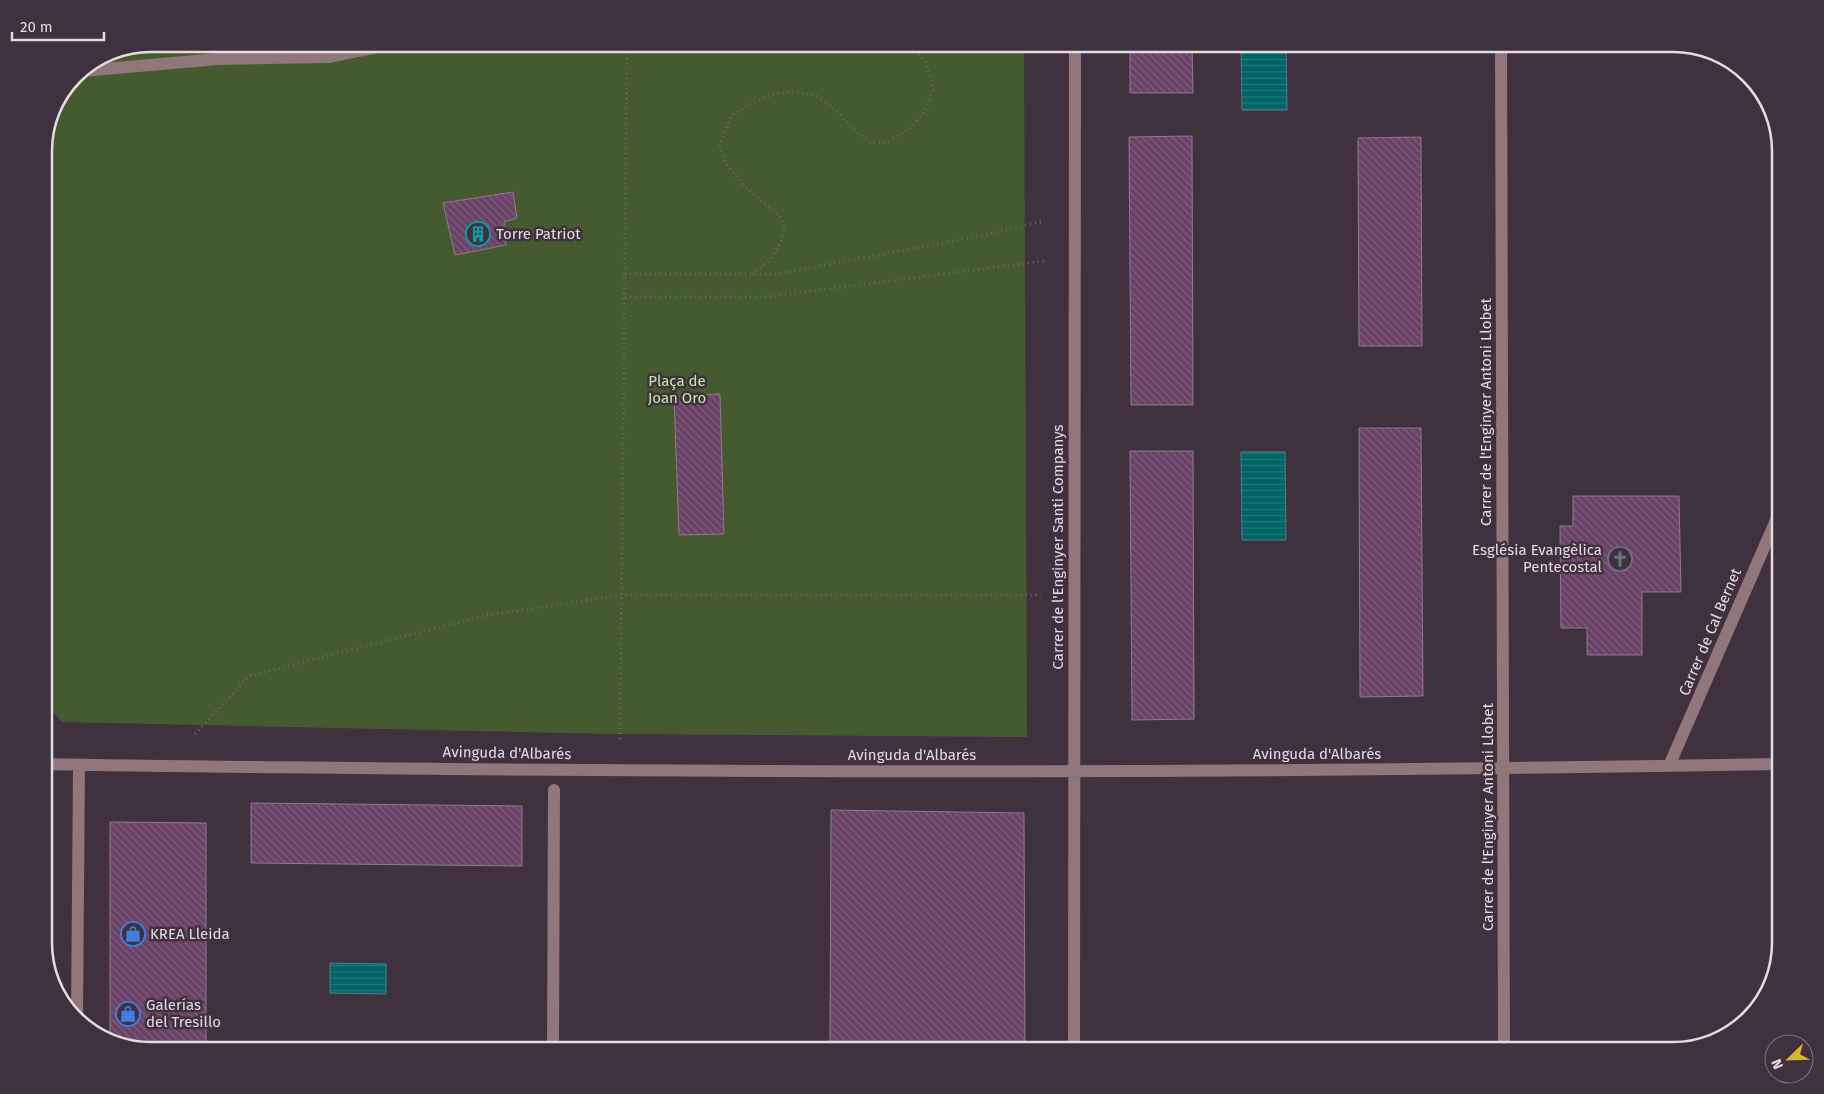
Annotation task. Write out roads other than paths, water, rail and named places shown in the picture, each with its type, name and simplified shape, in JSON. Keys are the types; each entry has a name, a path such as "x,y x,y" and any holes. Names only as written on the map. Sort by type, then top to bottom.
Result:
{"street":[{"path":"95,70 218,59 328,57 353,52"},
{"name":"Carrer de l'Enginyer Santi Companys","path":"1074,1042 1075,52"},
{"name":"Carrer de l'Enginyer Antoni Llobet","path":"1502,52 1504,1042"},
{"name":"Carrer de Cal Bernet","path":"1669,766 1771,532"},
{"name":"Avinguda d'Albarés","path":"53,764 1074,772 1504,769 1771,764"},
{"path":"77,1008 79,765"},
{"path":"553,1042 554,790"}],"water":[{"path":"1241,52 1286,52 1287,110 1242,110"},
{"path":"1241,452 1285,452 1286,540 1242,540"},
{"path":"330,963 386,964 386,994 330,993"}],"place":[{"name":"Torre Patriot","path":"478,234"},
{"name":"Església Evangèlica Pentecostal","path":"1620,559"},
{"name":"KREA Lleida","path":"133,934"},
{"name":"Galerías del Tresillo","path":"128,1014"}],"park label":[{"name":"Plaça de Joan Oro","path":"677,390"}]}
